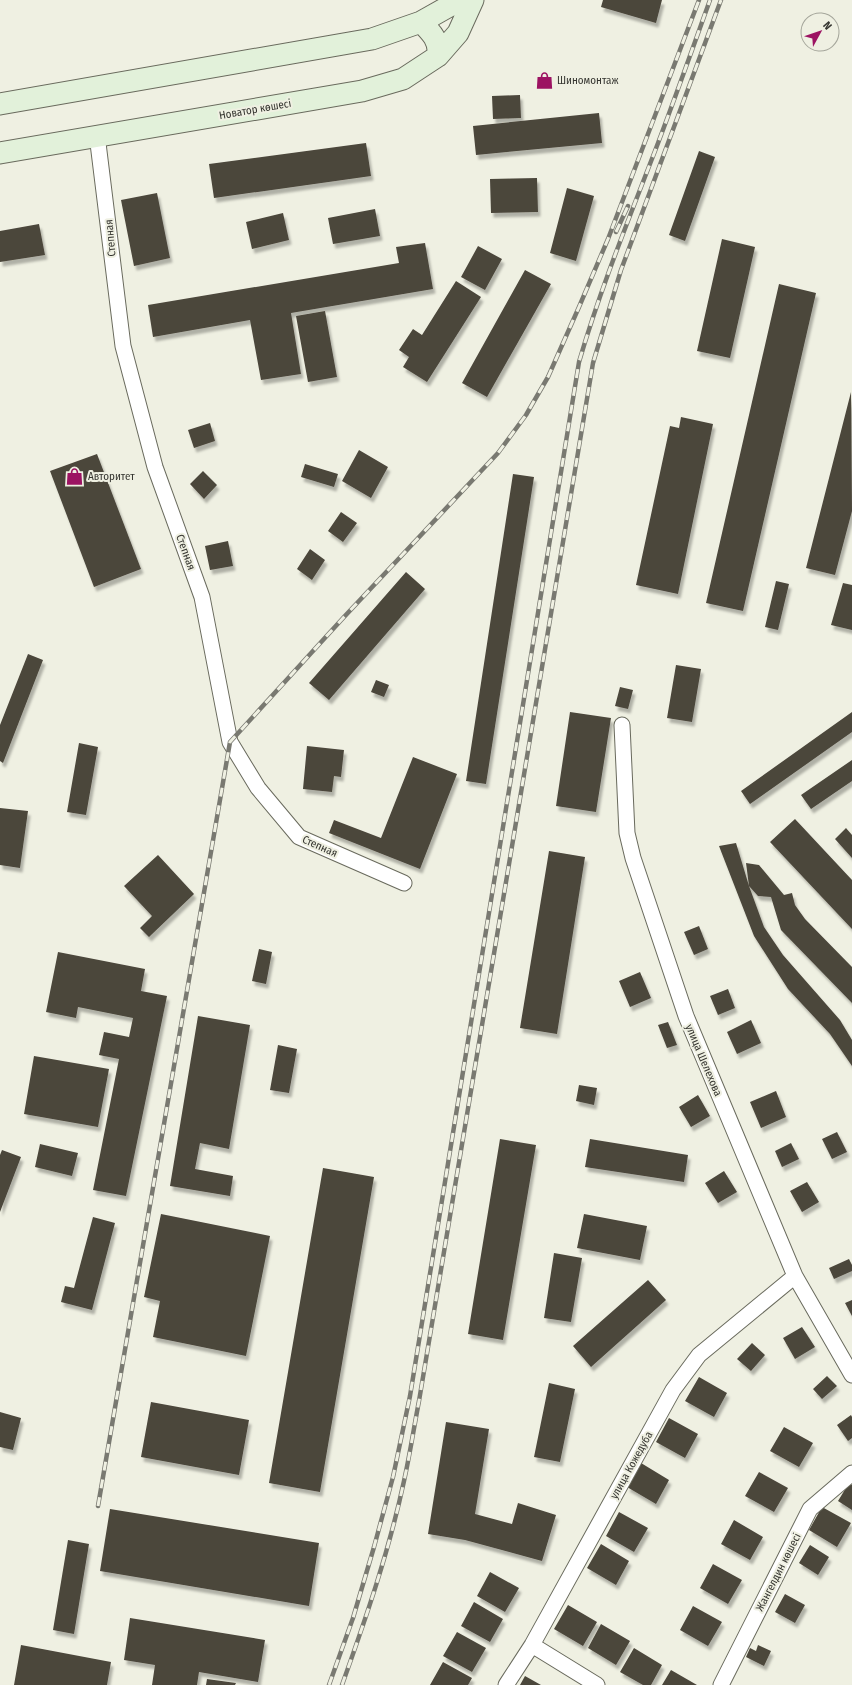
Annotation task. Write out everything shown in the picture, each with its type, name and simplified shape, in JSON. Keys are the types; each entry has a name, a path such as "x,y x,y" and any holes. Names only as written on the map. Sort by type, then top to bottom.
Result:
{"main road":[{"path":"0,104 372,39 421,22 460,0"},
{"name":"Новатор көшесі","path":"0,153 97,135 362,91 403,79 438,56 458,32 473,0"},
{"path":"421,22 432,34 440,48 438,56"}],"street":[{"name":"Степная","path":"97,135 123,346 156,467 202,597 230,742 258,788 299,837 404,883"},
{"name":"улица Шелехова","path":"622,725 627,833 633,858 686,1016 796,1276 852,1375"},
{"name":"улица Кожедуба","path":"506,1685 532,1645 673,1390 699,1355 796,1276"},
{"name":"Жангелдин көшесі","path":"721,1685 810,1509 852,1473"},
{"path":"532,1645 597,1685"}],"building":[{"path":"603,0 662,0 656,23 601,7"},
{"path":"520,95 521,118 493,119 492,96"},
{"path":"599,113 602,143 476,155 473,126"},
{"path":"366,143 371,176 214,198 209,164"},
{"path":"699,151 715,157 685,241 669,235"},
{"path":"537,178 538,212 491,213 490,179"},
{"path":"567,188 594,196 576,261 550,253"},
{"path":"157,193 170,258 134,266 121,200"},
{"path":"375,209 380,236 333,244 328,218"},
{"path":"283,213 289,240 252,249 246,222"},
{"path":"39,224 45,255 0,262 0,231"},
{"path":"722,239 755,247 730,358 697,351"},
{"path":"425,243 433,289 291,313 301,374 261,380 250,320 153,337 148,305 399,263 396,247"},
{"path":"478,246 502,259 485,290 461,277"},
{"path":"525,270 551,284 487,397 462,383"},
{"path":"456,281 481,297 427,382 403,367 409,357 399,350 413,329 422,335"},
{"path":"779,284 816,293 743,611 706,603"},
{"path":"325,311 337,377 308,382 296,316"},
{"path":"851,392 852,511 835,575 806,568"},
{"path":"681,417 713,424 678,594 636,585 670,426 679,428"},
{"path":"210,423 215,441 194,448 188,430"},
{"path":"359,450 388,467 371,498 342,481"},
{"path":"97,454 141,569 94,587 50,471"},
{"path":"305,464 338,474 334,487 301,477"},
{"path":"203,471 217,485 204,499 190,484"},
{"path":"513,474 534,477 486,784 466,781"},
{"path":"341,512 357,523 343,542 328,531"},
{"path":"228,541 233,566 210,570 205,546"},
{"path":"310,549 325,560 312,580 297,569"},
{"path":"406,572 425,589 329,700 309,683"},
{"path":"776,581 789,584 778,630 765,627"},
{"path":"843,583 852,585 852,630 831,625"},
{"path":"28,654 43,660 3,763 0,761 0,725"},
{"path":"676,665 701,669 692,722 667,718"},
{"path":"376,680 389,685 384,697 371,692"},
{"path":"620,687 633,690 628,709 615,706"},
{"path":"570,712 611,718 596,812 556,806"},
{"path":"852,712 852,732 750,804 741,791"},
{"path":"79,743 98,747 86,815 67,812"},
{"path":"307,746 344,750 341,777 334,776 332,792 303,789"},
{"path":"413,757 457,774 420,869 329,833 334,820 381,838"},
{"path":"852,760 852,781 811,809 801,795"},
{"path":"0,808 28,811 20,868 0,865"},
{"path":"795,819 852,880 852,929 770,842"},
{"path":"846,828 852,835 852,858 835,839"},
{"path":"736,843 749,886 764,927 783,955 840,1020 852,1040 852,1066 830,1034 788,989 754,936 719,846"},
{"path":"549,851 585,857 557,1034 520,1028"},
{"path":"158,855 194,894 149,937 140,928 152,916 124,886"},
{"path":"746,863 759,865 784,895 792,893 795,905 805,919 852,967 852,1003 781,930 771,897 758,896 749,886"},
{"path":"699,926 708,949 694,955 684,932"},
{"path":"259,949 272,952 266,984 252,981"},
{"path":"58,952 145,969 141,991 167,996 126,1196 93,1190 119,1059 99,1055 104,1032 129,1037 133,1018 78,1007 76,1018 46,1012"},
{"path":"640,972 651,998 630,1007 619,981"},
{"path":"728,989 735,1008 718,1015 710,996"},
{"path":"198,1016 250,1025 229,1149 200,1143 195,1169 233,1176 230,1196 170,1186"},
{"path":"751,1020 761,1043 737,1054 727,1032"},
{"path":"668,1022 677,1045 667,1048 658,1025"},
{"path":"278,1045 297,1049 289,1093 270,1090"},
{"path":"34,1056 109,1069 98,1127 24,1114"},
{"path":"579,1085 597,1088 594,1105 576,1101"},
{"path":"776,1091 786,1117 761,1128 750,1102"},
{"path":"698,1095 710,1116 691,1127 679,1107"},
{"path":"837,1132 847,1152 832,1159 822,1139"},
{"path":"500,1139 536,1145 503,1340 468,1334"},
{"path":"590,1139 688,1155 684,1182 585,1167"},
{"path":"791,1143 799,1159 782,1167 775,1151"},
{"path":"40,1144 78,1153 72,1176 35,1167"},
{"path":"2,1150 21,1157 0,1212 0,1155"},
{"path":"323,1168 374,1177 320,1492 269,1483"},
{"path":"724,1171 737,1192 718,1203 705,1183"},
{"path":"807,1182 819,1202 802,1212 790,1191"},
{"path":"161,1214 270,1236 246,1356 153,1337 160,1301 144,1297"},
{"path":"584,1214 647,1226 640,1260 577,1248"},
{"path":"93,1217 115,1223 92,1310 61,1302 65,1286 74,1288"},
{"path":"554,1253 582,1258 571,1322 544,1318"},
{"path":"849,1259 852,1265 852,1271 834,1279 829,1268"},
{"path":"648,1280 666,1300 591,1367 573,1346"},
{"path":"852,1300 852,1316 845,1303"},
{"path":"802,1327 815,1347 795,1359 783,1338"},
{"path":"752,1343 765,1355 751,1371 737,1359"},
{"path":"827,1376 837,1386 822,1399 813,1389"},
{"path":"699,1377 727,1393 714,1417 685,1401"},
{"path":"549,1383 575,1389 560,1462 534,1457"},
{"path":"151,1402 249,1420 239,1475 141,1457"},
{"path":"0,1412 21,1418 13,1450 0,1447"},
{"path":"851,1415 852,1438 848,1441 837,1425"},
{"path":"669,1418 698,1434 685,1458 656,1442"},
{"path":"446,1422 489,1429 475,1514 512,1524 518,1503 556,1515 542,1561 465,1540 428,1534"},
{"path":"784,1427 813,1443 799,1467 770,1451"},
{"path":"641,1463 669,1480 656,1504 627,1487"},
{"path":"759,1472 788,1488 774,1512 745,1496"},
{"path":"849,1483 852,1485 852,1510 838,1501"},
{"path":"822,1507 851,1523 837,1547 809,1530"},
{"path":"110,1509 319,1543 309,1606 100,1571"},
{"path":"619,1512 648,1528 634,1552 606,1536"},
{"path":"734,1520 763,1537 750,1560 721,1544"},
{"path":"68,1540 89,1544 74,1634 53,1630"},
{"path":"601,1544 629,1561 616,1585 587,1568"},
{"path":"810,1545 829,1557 818,1575 799,1563"},
{"path":"713,1564 742,1580 728,1604 700,1588"},
{"path":"490,1572 519,1588 505,1612 477,1596"},
{"path":"785,1594 805,1605 795,1623 775,1612"},
{"path":"474,1602 503,1619 490,1642 461,1626"},
{"path":"568,1605 597,1622 583,1646 554,1629"},
{"path":"693,1606 722,1622 708,1646 680,1630"},
{"path":"130,1618 265,1640 258,1682 199,1672 197,1685 152,1685 155,1665 124,1660"},
{"path":"601,1624 630,1641 616,1665 588,1648"},
{"path":"457,1632 486,1648 472,1672 443,1656"},
{"path":"21,1645 111,1662 107,1685 14,1685"},
{"path":"758,1645 771,1651 764,1666 746,1657 750,1648 756,1651"},
{"path":"634,1648 662,1665 651,1685 643,1685 620,1672"},
{"path":"443,1662 472,1678 468,1685 430,1685"},
{"path":"671,1670 697,1685 662,1685"},
{"path":"525,1676 541,1685 520,1685"},
{"path":"207,1679 236,1683 235,1685 206,1685"}],"railway":[{"path":"98,1506 230,742 344,617 498,453 526,415 548,377 608,239 699,0"},
{"path":"329,1685 353,1618 374,1547 393,1477 410,1396 579,362 605,282 710,0"},
{"path":"342,1685 384,1559 398,1507 408,1461 593,363 621,270 721,0"},
{"path":"616,232 628,206"}],"place":[{"name":"Шиномонтаж","path":"544,80"},
{"name":"Авторитет","path":"75,476"}]}
